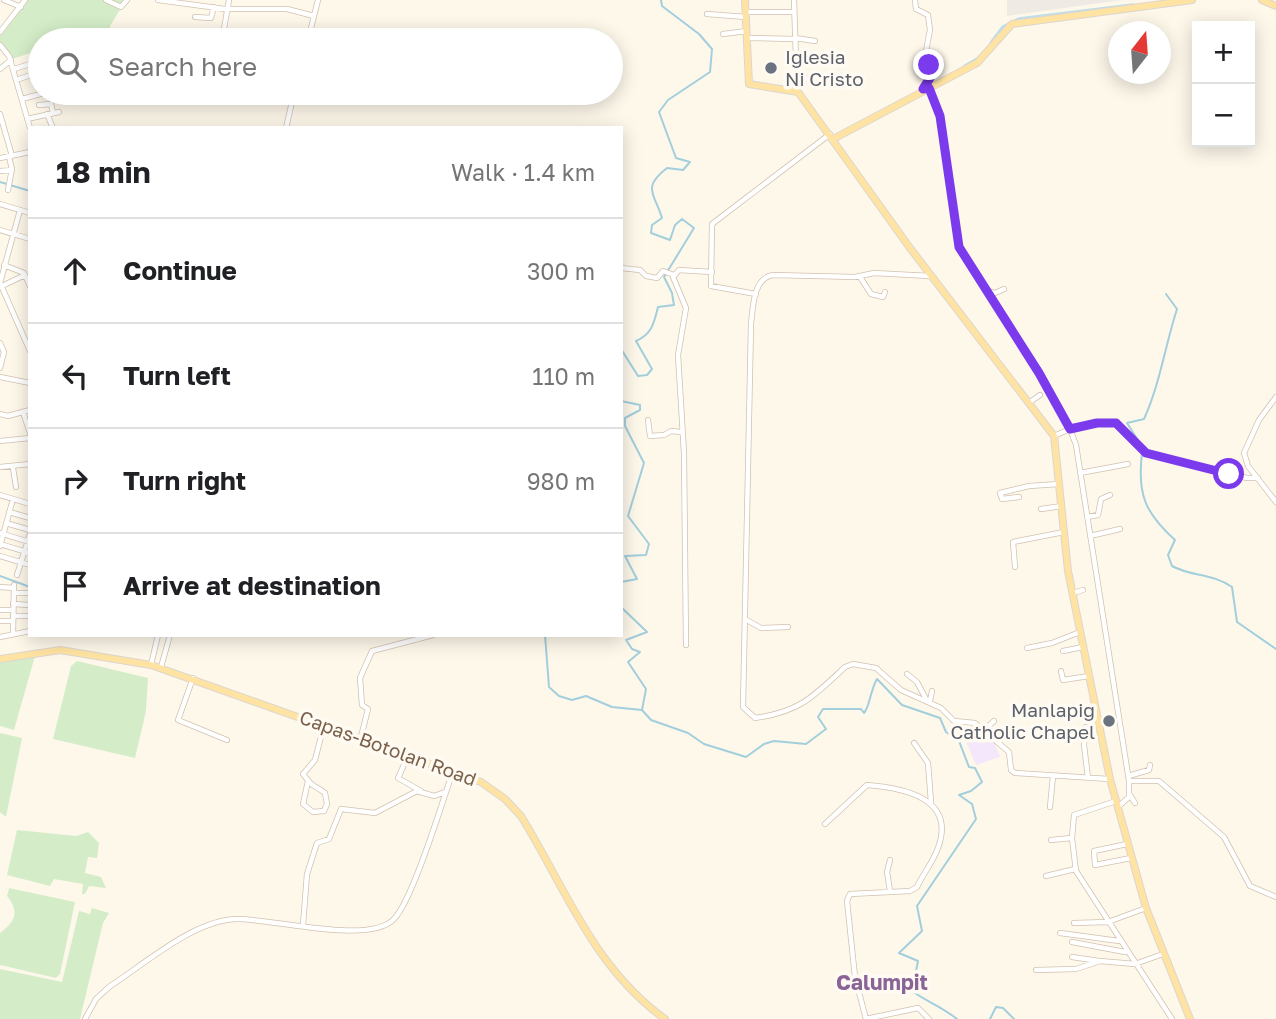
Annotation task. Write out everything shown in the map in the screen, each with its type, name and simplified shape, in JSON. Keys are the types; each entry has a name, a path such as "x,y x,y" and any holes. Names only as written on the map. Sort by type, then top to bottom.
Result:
{"main road":[{"path":"745,0 749,84 797,91 931,276 1054,436 1072,593 1110,779 1146,908 1190,1019"},
{"path":"831,137 978,63 1006,28 1015,23 1192,0"},
{"path":"1262,0 1276,6"},
{"name":"Capas-Botolan Road","path":"0,659 60,650 161,667 481,782 513,805 603,960 635,996 665,1019"}],"street":[{"path":"4,0 21,7"},
{"path":"0,32 25,0"},
{"path":"106,0 121,7 127,0"},
{"path":"158,0 205,3 215,8 229,9 287,9 314,16"},
{"path":"195,17 211,18 216,0"},
{"path":"225,28 229,0"},
{"path":"311,28 318,0"},
{"path":"794,0 797,91"},
{"path":"915,0 916,9 928,15 930,23 925,56 931,76 927,90 940,116 958,243 1070,429 1080,473 1130,795 1135,803"},
{"path":"706,14 794,12"},
{"path":"723,34 816,41"},
{"path":"0,45 11,60 29,126"},
{"path":"0,69 11,60"},
{"path":"13,69 28,65"},
{"path":"16,80 28,76"},
{"path":"796,79 818,78"},
{"path":"22,99 28,97"},
{"path":"51,105 53,126"},
{"path":"286,126 291,105"},
{"path":"27,118 53,113"},
{"path":"0,114 11,157 9,186"},
{"path":"756,294 713,288 713,223 831,137"},
{"path":"0,158 28,153"},
{"path":"0,171 12,170"},
{"path":"0,204 28,212"},
{"path":"20,210 2,266 1,284 28,346"},
{"path":"0,230 28,238"},
{"path":"0,243 10,246"},
{"path":"0,254 6,256"},
{"path":"2,266 25,275 28,282"},
{"path":"623,268 640,270 646,276 657,278 679,270 712,272"},
{"path":"670,273 686,308 679,343 686,645"},
{"path":"928,700 901,690 876,668 850,664 820,692 791,711 755,718 743,704 751,324 759,282 769,276 860,277 874,273 931,276"},
{"path":"1,284 25,275"},
{"path":"860,277 870,294 883,297 885,292"},
{"path":"987,291 995,293 1003,289"},
{"path":"0,343 4,352 0,366"},
{"path":"0,377 28,383"},
{"path":"1030,402 1040,395"},
{"path":"1276,397 1259,420 1244,453 1248,466 1276,502"},
{"path":"0,414 8,416 27,411"},
{"path":"648,420 650,436 664,435 671,431 682,432"},
{"path":"1054,436 1097,423 1116,423 1151,455 1247,478 1258,478"},
{"path":"0,441 28,437"},
{"path":"0,467 13,468 28,464"},
{"path":"1080,473 1128,464"},
{"path":"13,468 16,487"},
{"path":"1019,496 1002,499 1000,494 1029,486 1059,484"},
{"path":"0,495 28,503"},
{"path":"1087,517 1098,515 1101,499 1110,495"},
{"path":"13,499 0,545 27,552 17,575"},
{"path":"1041,509 1062,506"},
{"path":"9,512 28,518"},
{"path":"6,523 28,531"},
{"path":"1090,536 1120,529"},
{"path":"1015,566 1013,542 1064,532"},
{"path":"2,533 28,542"},
{"path":"0,556 28,565"},
{"path":"0,587 28,592"},
{"path":"13,634 14,589"},
{"path":"1072,593 1083,590"},
{"path":"0,621 28,606"},
{"path":"0,610 28,616"},
{"path":"744,619 761,628 788,627"},
{"path":"0,637 28,631"},
{"path":"1027,648 1052,643 1080,632"},
{"path":"151,665 158,637"},
{"path":"161,667 169,637"},
{"path":"361,737 368,709 362,705 360,678 371,653 426,637"},
{"path":"1063,651 1083,647"},
{"path":"1061,671 1063,680 1089,676"},
{"path":"907,674 917,682 928,700 954,722 974,723 1009,752 1012,774 1110,779"},
{"path":"193,677 178,720 227,740"},
{"path":"928,700 932,691"},
{"path":"984,730 994,721"},
{"path":"308,781 303,804 313,812 324,811 327,804 325,793 313,788 303,771 315,760 324,724"},
{"path":"1086,727 1084,745 1088,778"},
{"path":"914,743 928,763 931,802 938,812 943,828 936,853 914,889 850,894 847,899 855,977 866,1019 918,1009 929,1019"},
{"path":"409,754 398,778 434,796 446,792"},
{"path":"1129,778 1149,770 1150,765"},
{"path":"85,1019 102,993 205,924 219,919 363,931 377,930 395,919 406,900 454,771"},
{"path":"1050,807 1053,776"},
{"path":"1129,778 1160,782 1224,837 1250,886 1276,897"},
{"path":"825,824 867,785 931,802"},
{"path":"303,925 307,874 312,856 317,843 330,837 341,809 375,813 421,791"},
{"path":"1130,795 1117,804 1074,814 1072,838 1075,869 1126,952 1172,1019"},
{"path":"1051,840 1072,838"},
{"path":"1127,844 1094,852 1095,865 1131,858"},
{"path":"890,860 887,872 890,891"},
{"path":"1046,876 1075,869"},
{"path":"1074,923 1108,922 1146,908"},
{"path":"1060,933 1119,941"},
{"path":"1072,942 1126,952"},
{"path":"1072,957 1135,964 1163,954"},
{"path":"1036,970 1076,969 1100,961"}],"shaded area":[{"path":"1007,0 1122,0 1007,16"},
{"path":"975,727 992,736 1000,757 976,765 965,739"}],"green space":[{"path":"27,0 126,0 110,28 28,28 28,54 12,59 0,43 0,35"},
{"path":"35,656 14,730 0,726 0,663"},
{"path":"77,661 148,678 146,711 135,758 53,739 71,666"},
{"path":"0,733 22,738 6,817 0,812"},
{"path":"17,830 76,836 88,832 99,843 97,858 88,857 85,873 101,877 106,888 89,886 85,894 82,894 83,884 54,879 50,886 7,875"},
{"path":"9,888 75,902 60,974 56,978 0,965 0,933 14,916 7,896"},
{"path":"92,908 109,913 103,923 80,1019 0,1019 0,969 62,982 79,911 90,914"}],"waterway":[{"path":"623,352 638,376 647,375 652,369 636,341 649,331 658,307 674,305 672,293 664,277 694,228 682,219 675,225 670,240 651,233 652,225 662,218 652,191 654,181 667,168 683,170 690,162 676,158 659,112 668,100 710,72 712,49 699,34 662,6 661,0"},
{"path":"991,43 1003,27 1019,19 1133,5"},
{"path":"965,66 979,58"},
{"path":"0,182 28,190"},
{"path":"1143,448 1127,423 1144,419 1154,392 1177,309 1166,294"},
{"path":"623,401 640,405 640,410 625,418 625,426 644,463 628,516 649,544 646,555 625,556 637,579 623,582"},
{"path":"1142,453 1142,491 1156,521 1175,540 1168,555 1172,566 1217,579 1232,587 1237,622 1276,649"},
{"path":"0,576 28,586"},
{"path":"623,609 647,632 626,640 632,649 640,652 628,662 646,689 642,710 651,720 688,733 704,744 746,757 764,744 774,741 806,744 826,729 818,717 823,709 861,709 864,713 877,679 902,705 940,718 946,732 959,741 969,767 975,768 982,782 971,791 959,795 972,804 976,819 917,906 922,931 899,953 918,961 912,991 957,1019"},
{"path":"545,637 549,687 559,696 572,700 586,696 612,707 642,710"},
{"path":"990,1019 996,1007 1003,1008 1014,1019"}],"place":[{"name":"Iglesia Ni Cristo","path":"771,68"},
{"name":"Manlapig Catholic Chapel","path":"1109,721"}],"district":[{"name":"Calumpit","path":"882,983"}],"route":[{"path":"929,65 930,78 923,89 924,91 929,88 939,110 959,247 1039,373 1070,429 1104,422 1116,423 1146,453 1229,474"}]}
